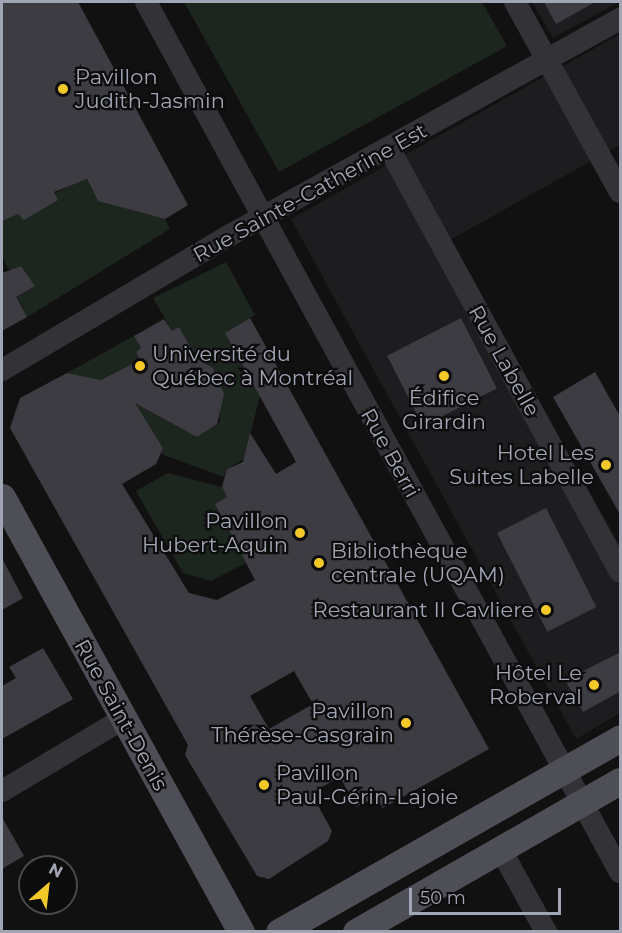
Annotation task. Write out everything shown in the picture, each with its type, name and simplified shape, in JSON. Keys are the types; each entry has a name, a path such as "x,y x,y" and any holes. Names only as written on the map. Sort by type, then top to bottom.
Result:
{"main road":[{"name":"Rue Saint-Denis","path":"2,497 241,932"},
{"path":"279,932 621,738"},
{"path":"369,929 621,781"}],"street":[{"name":"Rue Berri","path":"146,2 261,218 621,872"},
{"path":"515,2 621,192"},
{"name":"Rue Sainte-Catherine Est","path":"2,370 261,218 390,150 621,19"},
{"name":"Rue Labelle","path":"390,150 621,572"},
{"path":"2,791 123,719"},
{"path":"501,850 546,932"}],"shaded area":[{"path":"184,2 482,2 507,46 279,172"},
{"path":"532,2 619,2 553,38"},
{"path":"620,34 620,145 448,241 620,546 620,713 576,739 291,219"},
{"path":"76,176 87,180 98,201 165,219 170,229 27,317 16,297 35,286 21,266 10,272 2,256 2,221 67,187"},
{"path":"226,262 255,315 225,333 260,396 244,459 227,469 224,477 161,454 163,448 115,373 101,380 67,373 134,336 141,348 136,352 171,424 176,421 196,437 220,422 218,399 224,394 213,370 198,361 179,327 172,331 153,298"},
{"path":"168,473 222,487 227,497 215,504 246,563 211,581 183,573 136,491"}],"building":[{"name":"Pavillon Judith-Jasmin","path":"2,2 78,2 188,205 165,219 98,201 87,179 54,192 58,200 24,220 18,214 2,221"},
{"path":"544,2 595,2 556,24"},
{"path":"21,266 35,286 16,297 27,317 2,331 2,273"},
{"path":"250,318 489,749 383,808 376,797 356,807 340,777 311,793 332,831 328,841 269,879 257,876 185,755 188,745 10,428 20,398 67,373 101,380 140,360 136,352 141,348 134,336 164,319 172,331 179,327 197,359 213,368 224,394 217,424 197,437 135,403 163,448 156,464 122,484 189,593 217,600 255,580 215,504 227,497 222,487 227,469 243,462 250,433 276,474 296,462 225,333","holes":["294,671 313,704 269,729 250,696"]},
{"name":"Édifice Girardin","path":"461,318 497,388 423,426 387,356"},
{"name":"Hotel Les Suites Labelle","path":"595,372 621,418 621,516 553,397"},
{"path":"546,508 596,607 547,632 497,533"},
{"path":"2,558 23,598 2,610"},
{"path":"43,648 73,699 2,739 2,686 16,678 9,667"},
{"name":"Hôtel Le Roberval","path":"621,652 621,691 583,712 565,680"},
{"path":"2,817 23,855 18,855 18,860 2,869"}],"place":[{"name":"Pavillon Judith-Jasmin","path":"63,89"},
{"name":"Université du Québec à Montréal","path":"140,366"},
{"name":"Édifice Girardin","path":"444,376"},
{"name":"Hotel Les Suites Labelle","path":"606,465"},
{"name":"Pavillon Hubert-Aquin","path":"300,533"},
{"name":"Bibliothèque centrale (UQAM)","path":"319,563"},
{"name":"Restaurant Il Cavliere","path":"546,610"},
{"name":"Hôtel Le Roberval","path":"594,685"},
{"name":"Pavillon Thérèse-Casgrain","path":"406,723"},
{"name":"Pavillon Paul-Gérin-Lajoie","path":"264,785"}]}
